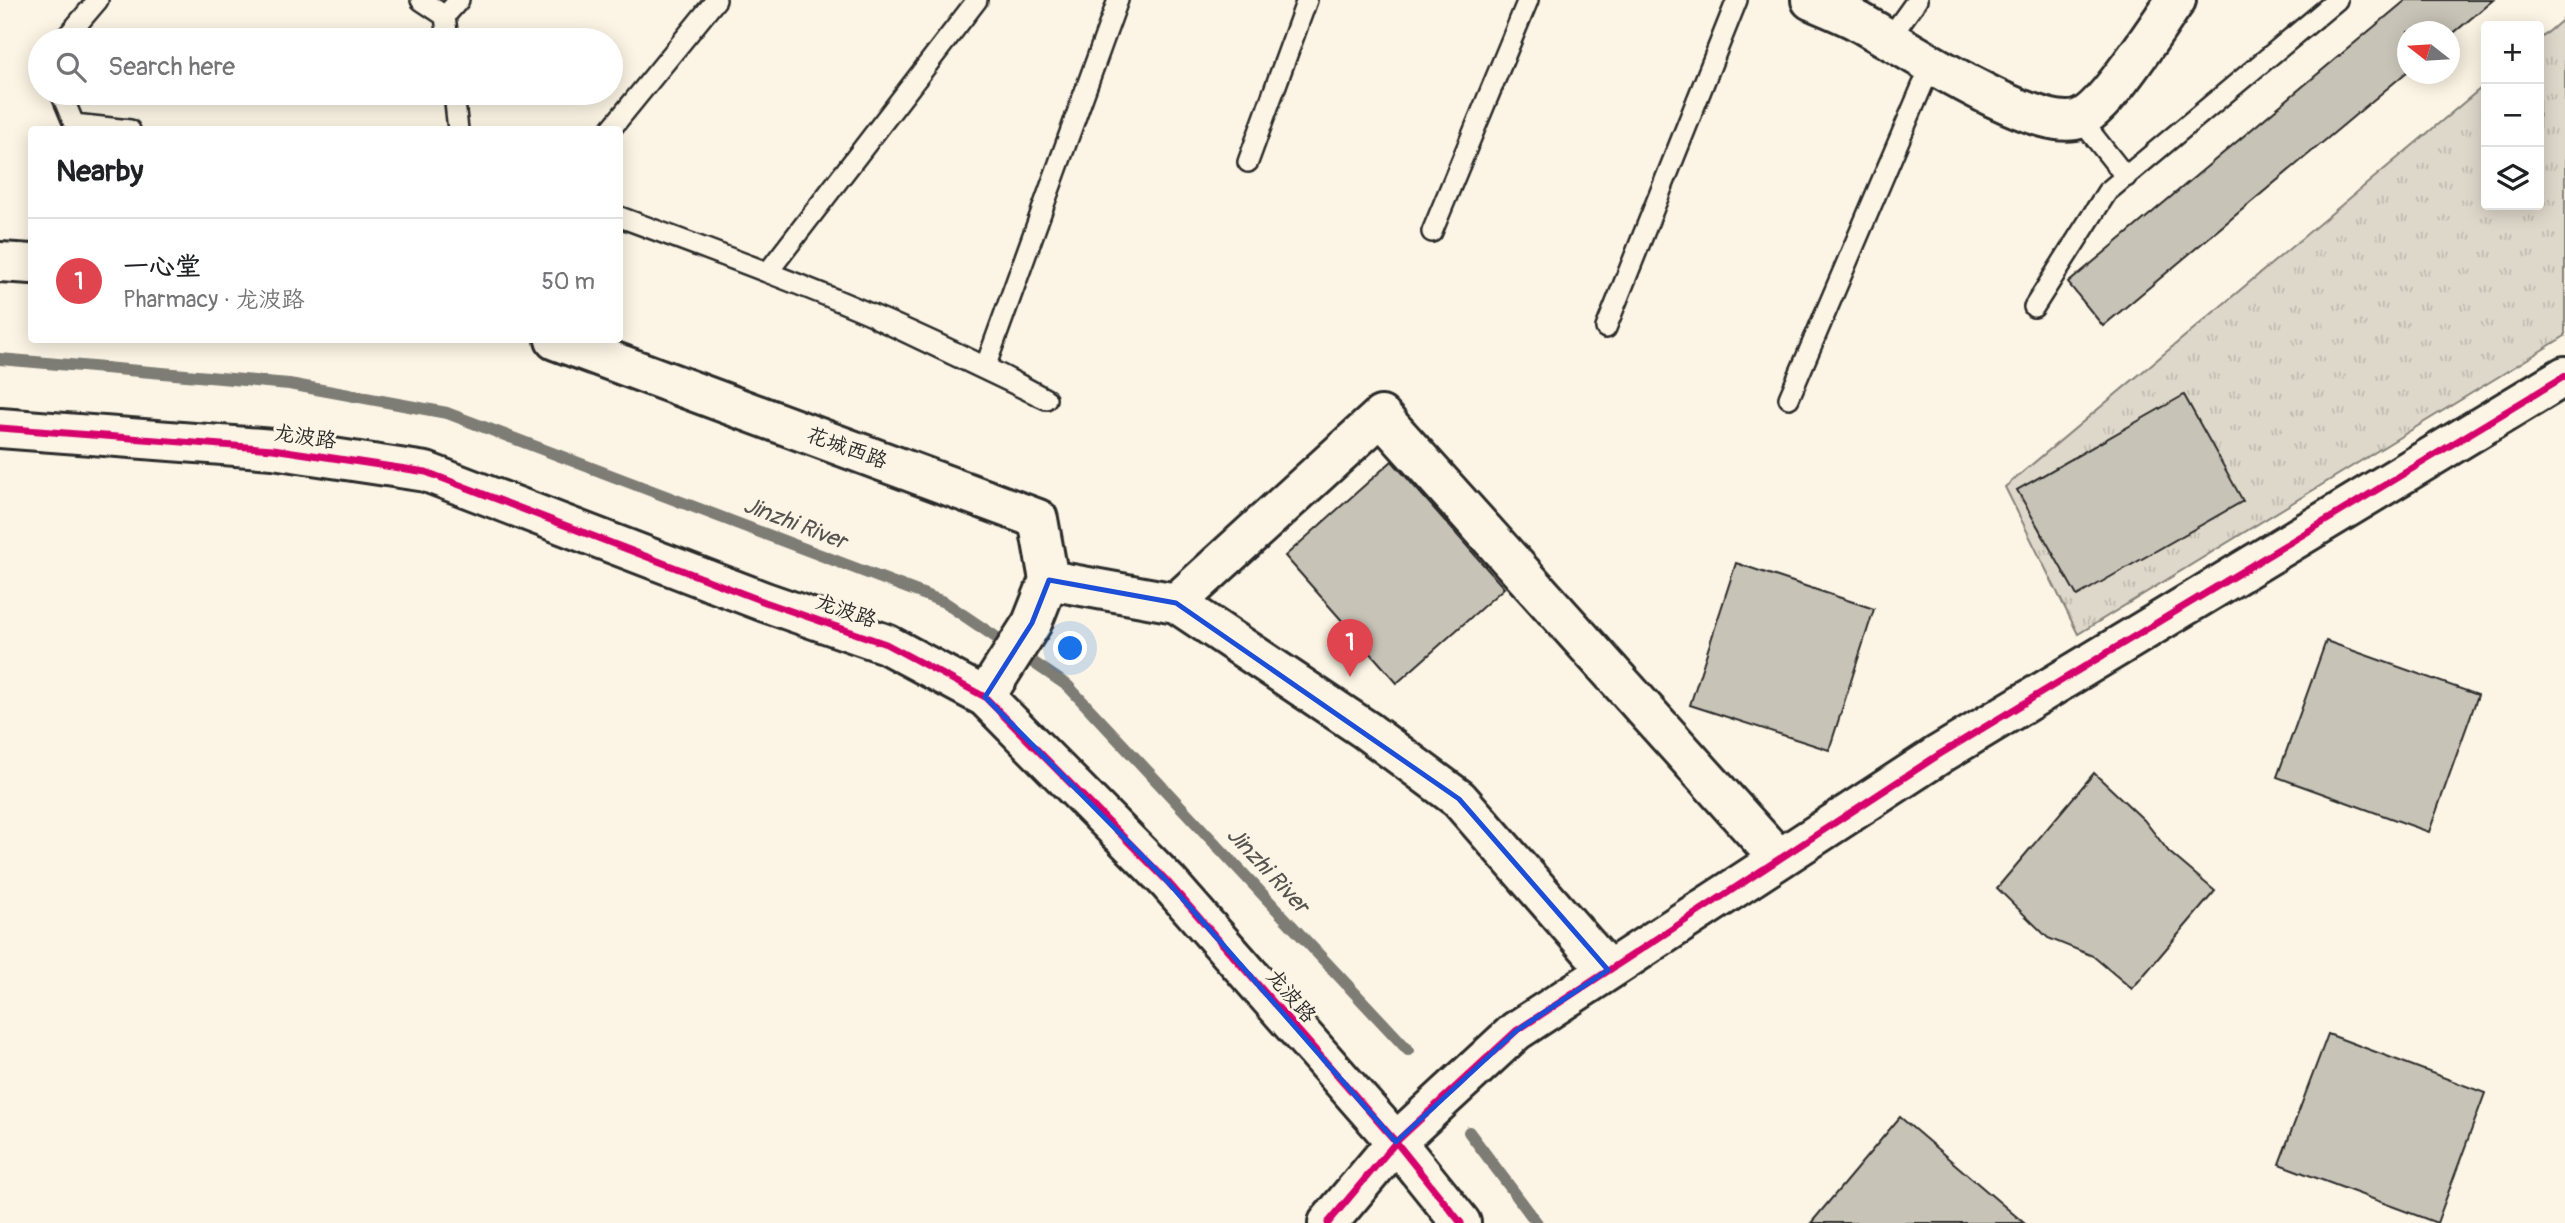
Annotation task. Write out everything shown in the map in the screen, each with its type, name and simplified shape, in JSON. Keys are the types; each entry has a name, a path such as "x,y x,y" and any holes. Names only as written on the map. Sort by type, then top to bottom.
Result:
{"street":[{"path":"1811,0 1889,39 2011,107 2058,121 2080,119 2109,93 2176,0"},
{"path":"0,262 28,264"},
{"name":"花城西路","path":"563,343 1038,519 1049,580"},
{"path":"1328,1223 1396,1142 1516,1031 1940,754 2565,376"},
{"path":"1176,603 1381,416 1779,859"},
{"name":"龙波路","path":"0,428 273,449 426,472 765,602 886,643 985,697 1168,882 1396,1142 1461,1223"},
{"path":"985,697 1032,623 1049,580 1176,603 1366,730 1460,799 1608,970"}],"lane":[{"path":"74,28 98,0"},
{"path":"421,0 445,16"},
{"path":"446,28 445,16 459,0"},
{"path":"613,126 716,0"},
{"path":"768,272 977,0"},
{"path":"986,365 1118,0"},
{"path":"1248,162 1307,0"},
{"path":"1432,232 1528,0"},
{"path":"1606,328 1737,0"},
{"path":"1889,39 1917,0"},
{"path":"2035,307 2107,192 2337,0"},
{"path":"1789,398 1932,63"},
{"path":"66,105 74,124 93,126"},
{"path":"455,105 458,126"},
{"path":"2080,119 2126,177"},
{"path":"623,218 768,272 986,365 1046,399 878,319"}],"highlighted area":[{"path":"1049,580 1176,603 1459,799 1608,970 1516,1031 1396,1142 1168,882 985,697 1032,623"}],"green space":[{"path":"2565,18 2565,336 2078,634 2005,487 2481,88 2481,210 2544,210 2544,36"}],"building":[{"path":"2406,0 2493,0 2460,28 2460,21 2397,21 2397,80 2103,326 2068,283"},
{"path":"2184,395 2243,501 2077,596 2017,490"},
{"path":"1392,461 1504,588 1397,683 1285,556"},
{"path":"1736,563 1874,609 1829,750 1690,705"},
{"path":"2326,641 2478,695 2429,832 2277,777"},
{"path":"2094,773 2144,820 2169,852 2215,891 2132,989 2093,956 2048,938 1997,888"},
{"path":"2328,1034 2485,1093 2437,1223 2279,1164"},
{"path":"1900,1117 2024,1223 1811,1223"}],"waterway":[{"name":"Jinzhi River","path":"0,359 289,384 447,413 944,602 1068,686 1408,1050"},
{"name":"Jinzhi River","path":"1469,1132 1537,1223"}],"cycle path":[{"path":"1328,1223 1396,1142 1516,1031 1940,754 2565,376"},
{"path":"0,428 273,449 426,472 765,602 886,644 985,697 1168,882 1396,1142 1461,1223"}],"place":[{"name":"一心堂","path":"1350,677"}]}
